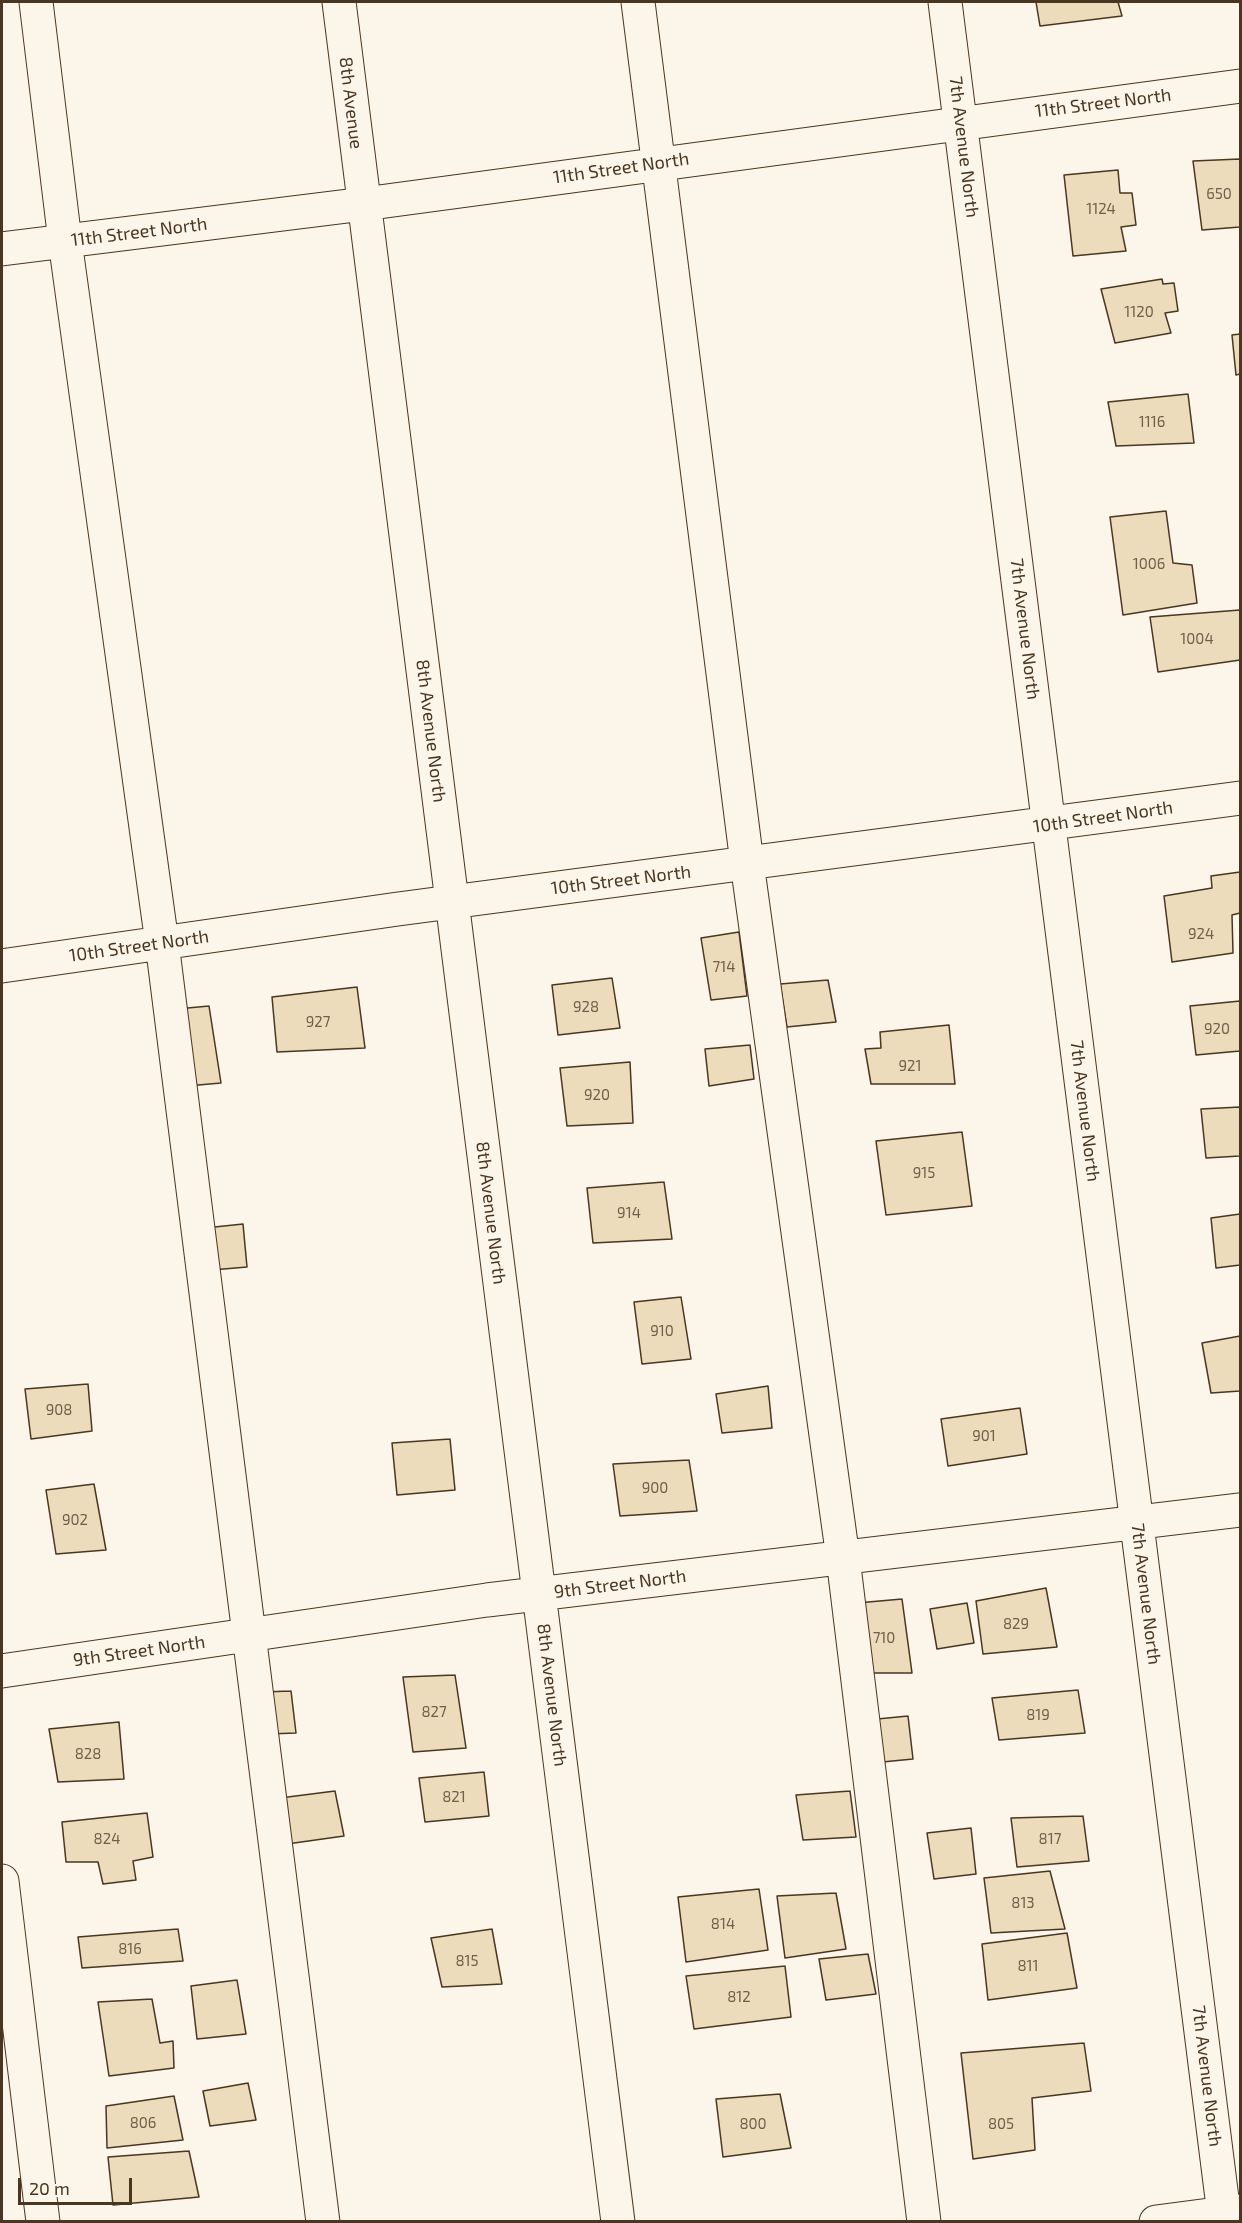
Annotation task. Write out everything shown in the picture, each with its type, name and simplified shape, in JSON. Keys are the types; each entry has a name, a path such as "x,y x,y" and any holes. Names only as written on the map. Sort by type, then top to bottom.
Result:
{"street":[{"path":"36,2 65,241 162,943 323,2222"},
{"name":"8th Avenue","path":"339,2 364,204"},
{"path":"638,2 747,863 843,1558 924,2222"},
{"name":"7th Avenue North","path":"945,2 1137,1523 1230,2215"},
{"name":"11th Street North","path":"2,249 364,204 961,121 1240,86"},
{"name":"8th Avenue North","path":"364,204 618,2222"},
{"name":"10th Street North","path":"2,966 452,902 1240,798"},
{"name":"9th Street North","path":"2,1671 539,1593 1240,1510"},
{"path":"2,1881 43,2222"},
{"path":"1156,2222 1230,2215"}],"building":[{"path":"1036,2 1118,2 1122,16 1040,26"},
{"path":"1240,159 1240,227 1202,230 1193,161"},
{"path":"1118,170 1120,193 1132,193 1136,225 1121,227 1126,251 1073,256 1064,175"},
{"path":"1162,279 1163,284 1174,283 1178,311 1165,313 1171,333 1115,343 1101,289"},
{"path":"1240,334 1240,374 1236,375 1232,335"},
{"path":"1188,394 1194,443 1116,446 1108,402"},
{"path":"1166,511 1173,563 1192,565 1197,603 1123,615 1110,517"},
{"path":"1240,610 1240,660 1158,672 1150,617"},
{"path":"1240,872 1240,913 1232,915 1233,953 1172,962 1164,896 1212,888 1211,876"},
{"path":"739,932 747,996 711,1000 701,938"},
{"path":"612,978 620,1028 558,1035 552,985"},
{"path":"828,980 836,1022 787,1027 780,984"},
{"path":"357,987 365,1048 277,1052 272,997"},
{"path":"1240,1001 1240,1051 1196,1055 1190,1006"},
{"path":"209,1006 221,1083 187,1086 177,1009"},
{"path":"949,1025 955,1084 871,1084 865,1049 881,1048 880,1032"},
{"path":"750,1045 754,1079 709,1086 705,1049"},
{"path":"630,1062 633,1123 567,1126 560,1068"},
{"path":"1240,1107 1240,1156 1206,1158 1201,1109"},
{"path":"962,1132 972,1206 886,1215 876,1141"},
{"path":"664,1182 672,1239 593,1243 587,1188"},
{"path":"1240,1214 1240,1265 1216,1268 1211,1218"},
{"path":"243,1224 247,1267 212,1270 205,1228"},
{"path":"681,1297 691,1359 642,1364 634,1302"},
{"path":"1240,1336 1240,1391 1211,1393 1202,1343"},
{"path":"88,1384 92,1431 31,1439 25,1389"},
{"path":"768,1386 772,1428 722,1433 716,1394"},
{"path":"1020,1408 1027,1454 948,1466 941,1419"},
{"path":"450,1439 455,1490 397,1495 392,1443"},
{"path":"689,1460 697,1511 620,1516 613,1464"},
{"path":"94,1484 106,1550 56,1554 46,1490"},
{"path":"1046,1588 1057,1647 983,1654 976,1601"},
{"path":"902,1599 912,1673 863,1673 857,1603"},
{"path":"967,1603 974,1643 937,1649 930,1609"},
{"path":"455,1675 466,1748 413,1752 403,1677"},
{"path":"1078,1690 1085,1733 999,1740 992,1698"},
{"path":"291,1691 296,1733 268,1734 262,1692"},
{"path":"908,1716 913,1759 872,1763 867,1720"},
{"path":"119,1722 124,1779 58,1782 49,1729"},
{"path":"484,1772 489,1816 425,1822 419,1778"},
{"path":"335,1791 344,1836 287,1844 280,1798"},
{"path":"850,1791 856,1837 803,1840 796,1795"},
{"path":"147,1813 153,1857 133,1861 136,1880 103,1884 98,1862 66,1862 62,1822"},
{"path":"1083,1816 1089,1861 1017,1867 1011,1818"},
{"path":"971,1828 976,1874 934,1879 927,1833"},
{"path":"1050,1871 1065,1929 991,1933 984,1878"},
{"path":"759,1889 768,1950 686,1962 678,1897"},
{"path":"836,1893 846,1949 785,1958 777,1896"},
{"path":"178,1929 183,1961 82,1968 78,1937"},
{"path":"492,1929 502,1984 442,1987 431,1938"},
{"path":"1067,1933 1077,1988 988,2000 982,1944"},
{"path":"868,1954 876,1994 826,2000 819,1959"},
{"path":"785,1966 791,2017 694,2029 686,1976"},
{"path":"237,1980 246,2034 197,2039 191,1986"},
{"path":"152,1999 160,2043 173,2041 174,2068 109,2076 98,2002"},
{"path":"1084,2043 1091,2091 1032,2098 1035,2150 973,2159 961,2053"},
{"path":"248,2083 256,2120 210,2126 203,2091"},
{"path":"780,2094 791,2148 723,2157 716,2099"},
{"path":"174,2096 183,2140 107,2148 106,2106"},
{"path":"189,2151 199,2197 113,2205 108,2157"}]}
